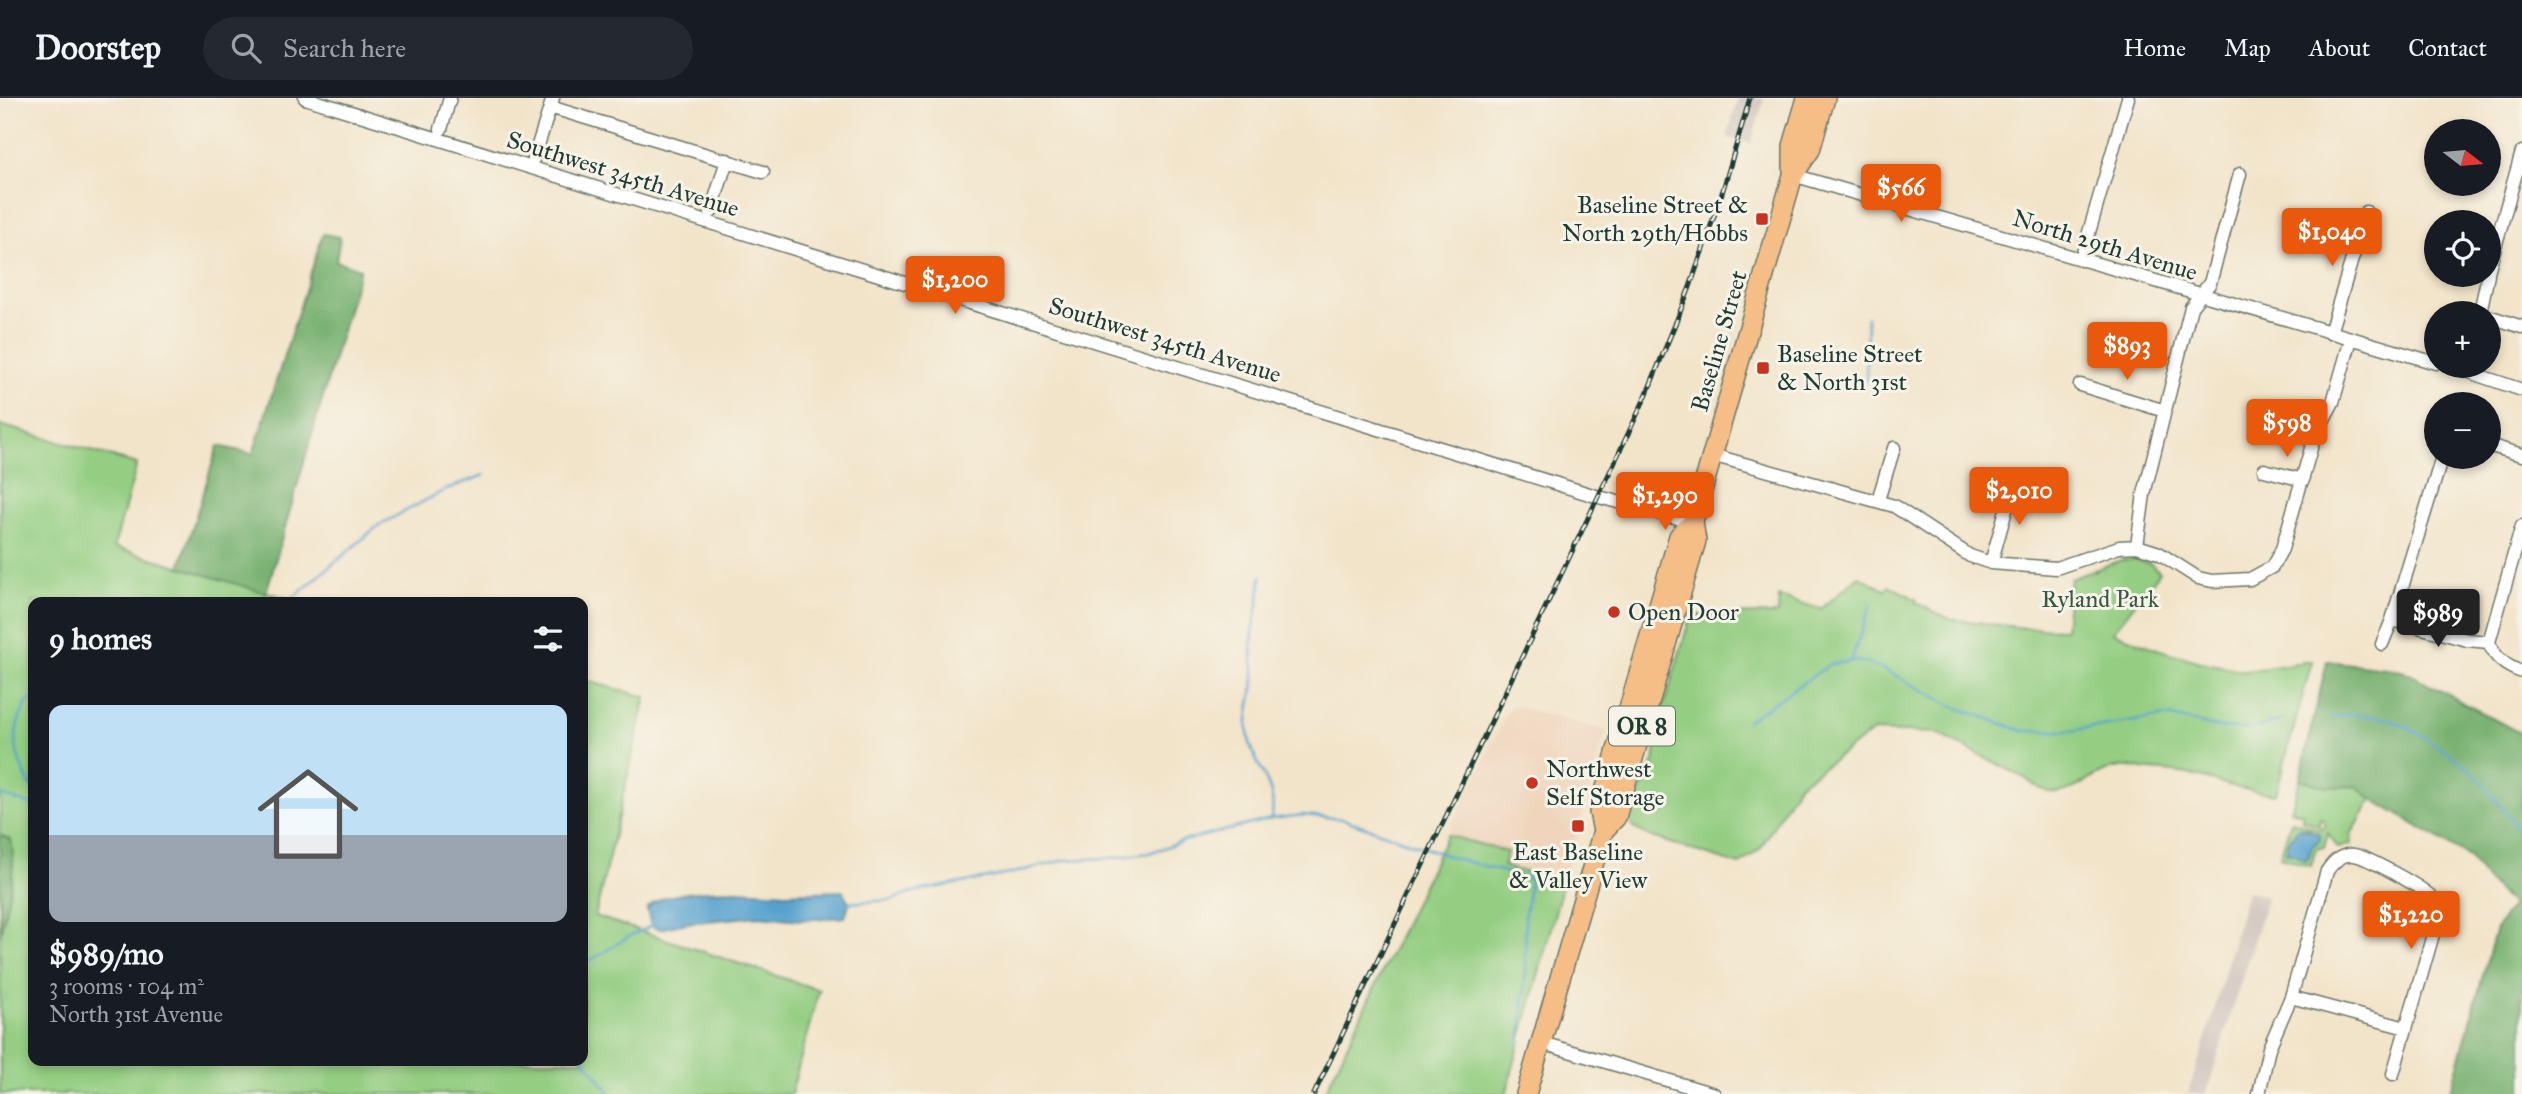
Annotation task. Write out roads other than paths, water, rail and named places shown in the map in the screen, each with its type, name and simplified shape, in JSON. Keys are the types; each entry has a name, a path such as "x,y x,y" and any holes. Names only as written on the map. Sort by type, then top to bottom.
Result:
{"highway":[{"name":"Baseline Street","path":"1542,1043 1603,831 1616,817 1696,541 1693,522 1793,175 1793,146 1807,98"},
{"name":"Baseline Street","path":"1793,175 1810,150 1825,98"},
{"name":"OR 8","path":"1527,1094 1542,1043"}],"street":[{"name":"Southwest 345th Avenue","path":"305,98 1586,493 1693,522"},
{"path":"441,129 450,98"},
{"path":"2081,260 2127,98"},
{"path":"534,158 551,102 763,172"},
{"path":"2501,228 2521,158"},
{"path":"711,212 727,160"},
{"path":"2137,546 2144,494 2191,307 2210,283 2241,174"},
{"name":"North 29th Avenue","path":"1793,175 2424,360"},
{"path":"2330,333 2366,212"},
{"path":"2501,320 2522,327"},
{"path":"1712,455 1894,506 1970,555 1992,563 2056,568 2119,547 2137,546 2159,553 2198,578 2212,581 2250,579 2272,567 2282,549 2314,438 2333,402 2351,339"},
{"path":"2487,378 2522,390"},
{"path":"2080,385 2165,411"},
{"path":"2501,448 2522,455"},
{"path":"1878,500 1894,449"},
{"path":"2382,644 2392,620 2438,469"},
{"path":"2264,470 2303,480"},
{"path":"1992,563 2014,482"},
{"path":"2522,526 2489,642 2492,651 2508,667 2522,672"},
{"path":"2392,620 2468,640 2489,642"},
{"path":"2259,1094 2269,1048 2291,997 2327,871 2334,862 2346,855 2364,858 2423,890 2435,906 2436,924 2393,1074"},
{"path":"2291,997 2406,1028"},
{"path":"1542,1043 1714,1094"}],"water":[{"path":"2297,829 2320,834 2320,840 2312,846 2308,859 2305,860 2293,853 2286,853 2288,843"},
{"path":"701,891 787,893 843,891 849,903 845,917 800,920 759,916 687,923 659,929 651,926 647,909 664,898"}],"waterway":[{"path":"1866,382 1867,317"},
{"path":"293,597 379,525 447,489 484,475"},
{"path":"1261,576 1252,641 1254,679 1248,733 1272,796 1271,819"},
{"path":"1851,661 1871,604"},
{"path":"1747,721 1829,665 1851,661 1881,668 1955,707 2023,731 2069,731 2167,716 2221,728 2253,729 2281,720"},
{"path":"28,702 16,732 17,752 28,781"},
{"path":"2330,717 2354,714 2390,719 2411,729 2463,763 2484,783 2522,835"},
{"path":"0,795 28,803"},
{"path":"847,903 892,900 913,892 1009,874 1065,860 1149,853 1183,841 1271,819 1304,815 1343,819 1451,857 1530,879 1563,885"},
{"path":"1520,1044 1526,969 1525,915 1530,879"},
{"path":"588,962 653,925"},
{"path":"588,1064 611,1094"}],"railway":[{"path":"1314,1094 1646,396 1690,287 1750,98"}],"place":[{"name":"Baseline Street & North 29th/Hobbs","path":"1762,219"},
{"name":"Baseline Street & North 31st","path":"1763,368"},
{"name":"Open Door","path":"1614,612"},
{"name":"Northwest Self Storage","path":"1532,783"},
{"name":"East Baseline & Valley View","path":"1578,826"}],"park label":[{"name":"Ryland Park","path":"2100,599"}]}
